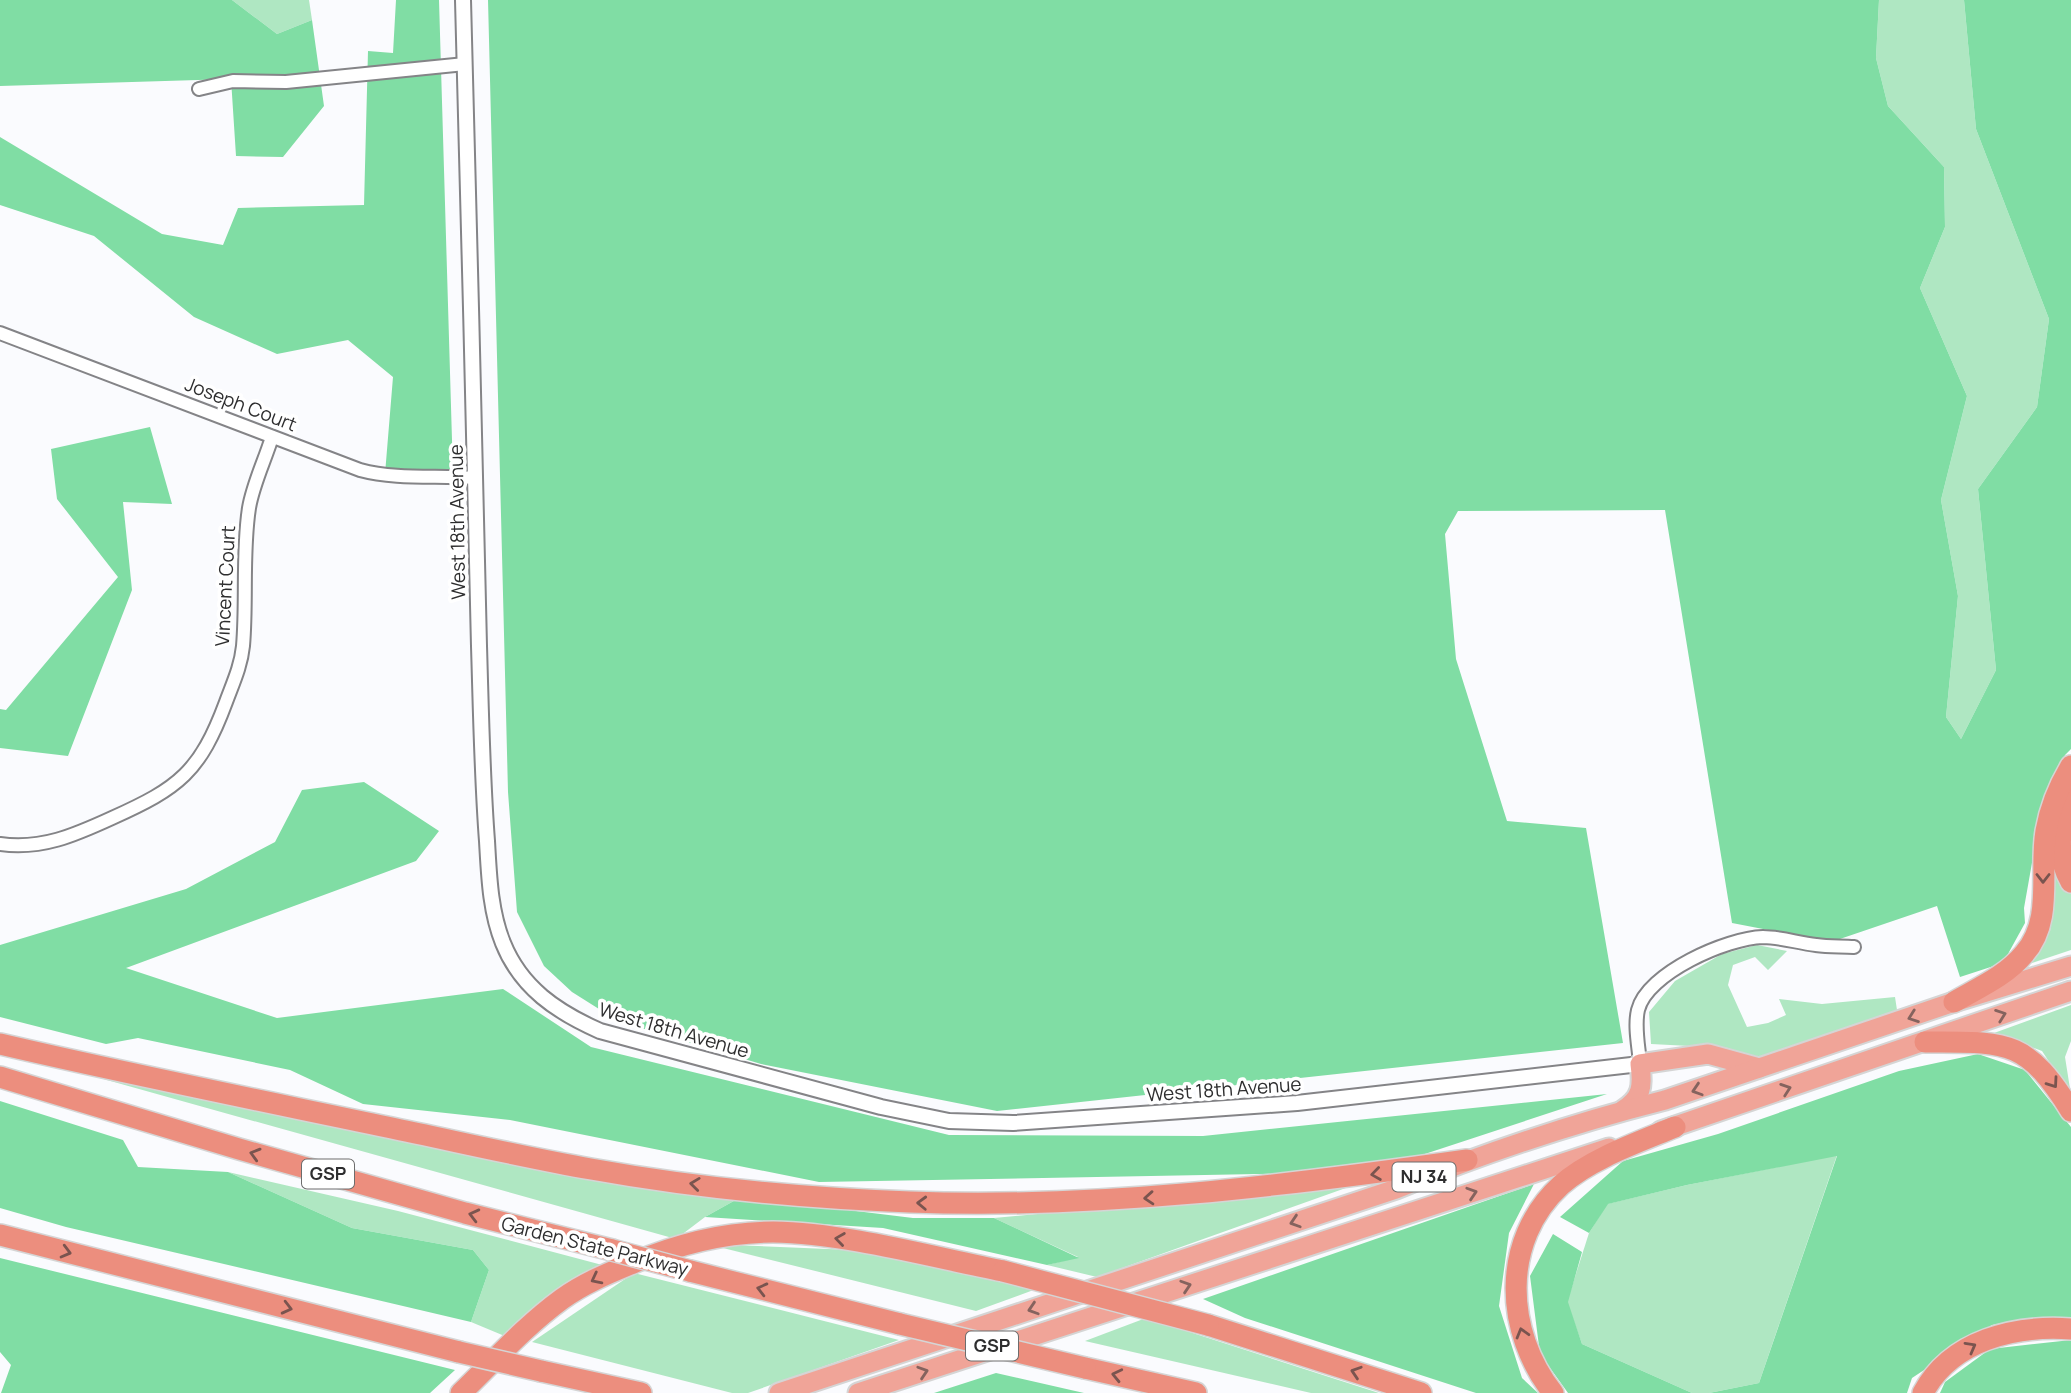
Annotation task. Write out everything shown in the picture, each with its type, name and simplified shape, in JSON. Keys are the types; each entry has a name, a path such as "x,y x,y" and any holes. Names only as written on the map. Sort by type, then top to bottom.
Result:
{"highway":[{"path":"1954,1002 2001,975 2022,957 2038,932 2043,909 2046,831 2055,798 2071,766"},
{"path":"2071,797 2059,846 2062,862 2071,882"},
{"name":"NJ 34","path":"779,1393 1396,1189 1467,1160 1665,1100 1954,1002 2071,966"},
{"name":"NJ 34","path":"858,1393 1675,1127 2071,991"},
{"path":"1925,1042 1993,1042 2024,1054 2043,1069 2071,1111"},
{"path":"0,1044 593,1170 684,1183 842,1199 953,1204 1121,1200 1378,1174 1467,1160"},
{"path":"1622,1111 1639,1098 1642,1078 1640,1064 1707,1054 1759,1068"},
{"name":"Garden State Parkway","path":"0,1077 252,1153 465,1213 900,1324 1196,1393"},
{"path":"1553,1393 1531,1361 1519,1324 1516,1284 1524,1244 1544,1206 1562,1185 1606,1158 1675,1127"},
{"path":"461,1393 540,1316 564,1297 612,1271 664,1250 749,1233 800,1234 852,1241 1003,1271 1208,1325 1420,1393"},
{"path":"0,1235 459,1352 641,1393"},
{"path":"1923,1393 1940,1369 1981,1341 1997,1335 2037,1328 2071,1329"}],"street":[{"name":"West 18th Avenue","path":"463,0 484,792 492,907 503,944 518,971 537,994 572,1019 600,1031 881,1107 938,1119 980,1124 1297,1103 1640,1064"},
{"path":"200,89 233,81 286,82 465,64"},
{"name":"Joseph Court","path":"0,333 376,475 475,478"},
{"name":"Vincent Court","path":"0,844 19,846 62,840 152,800 182,779 205,750 241,660 248,516 253,492 272,437"},
{"path":"1640,1064 1638,1009 1648,989 1674,970 1719,946 1739,939 1774,938 1817,945 1854,947"}],"green space":[{"path":"0,0 232,0 277,34 312,20 324,106 283,157 236,156 231,79 0,86"},
{"path":"232,0 309,0 312,20 277,34"},
{"path":"396,0 439,0 453,474 385,474 393,377 348,340 277,354 194,317 94,236 0,205 0,137 162,234 223,245 238,208 364,205 368,51 393,53"},
{"path":"488,0 1879,0 1876,58 1888,106 1944,167 1945,227 1920,288 1967,396 1941,500 1958,596 1946,717 1961,739 1996,670 1978,489 2037,407 2049,319 1976,129 1964,0 2071,0 2071,749 2065,755 2041,812 2024,908 2025,923 2003,963 1960,977 1937,906 1831,942 1732,923 1665,510 1458,511 1445,534 1456,659 1507,821 1586,828 1623,1043 997,1111 761,1064 618,1021 572,992 544,966 517,912 508,792"},
{"path":"1879,0 1964,0 1976,129 2049,319 2037,407 1978,489 1996,670 1961,739 1946,717 1958,596 1941,500 1967,396 1920,288 1945,227 1944,167 1888,106 1876,58"},
{"path":"150,427 172,504 123,502 132,590 68,756 0,748 0,709 6,710 118,577 57,499 51,449"},
{"path":"364,782 439,831 416,861 126,968 277,1018 503,989 591,1047 949,1135 1203,1136 1607,1094 1370,1172 819,1182 510,1120 363,1104 290,1070 138,1038 106,1044 0,1017 0,945 186,889 275,842 302,790"},
{"path":"2054,855 2071,893 2071,950 2023,966 2050,931 2054,903"},
{"path":"1757,945 1787,951 1768,970 1755,957 1733,965 1728,985 1747,1027 1768,1023 1786,1015 1779,999 1822,1004 1895,997 1897,1010 1752,1060 1728,1048 1651,1044 1649,1012 1675,981 1722,954"},
{"path":"2071,1005 2071,1041 2065,1057 2071,1095 2042,1051 1994,1033"},
{"path":"1978,1054 2025,1070 2071,1127 2071,1319 2029,1318 1992,1325 1912,1378 1907,1393 1709,1393 1759,1383 1837,1156 1687,1185 1608,1204 1589,1233 1560,1217 1623,1161 1718,1134 1899,1071"},
{"path":"89,1075 741,1197 705,1217 676,1239"},
{"path":"0,1101 123,1140 138,1167 228,1172 352,1228 473,1250 489,1270 471,1322 66,1227 0,1208"},
{"path":"1837,1155 1759,1383 1709,1393 1692,1393 1582,1344 1567,1302 1589,1233 1607,1204"},
{"path":"228,1172 398,1211 606,1266 507,1337 471,1322 489,1270 473,1250 352,1228"},
{"path":"1357,1184 1097,1277 1047,1265 1078,1257 994,1218"},
{"path":"1534,1184 1509,1233 1499,1306 1522,1378 1538,1393 1476,1393 1245,1318 1203,1299"},
{"path":"741,1197 913,1218 994,1218 1079,1258 1047,1265 883,1228 705,1217"},
{"path":"1553,1234 1582,1252 1568,1302 1582,1344 1692,1393 1568,1393 1540,1354 1530,1276"},
{"path":"707,1244 852,1250 1039,1288 976,1311"},
{"path":"0,1258 455,1370 430,1393 1,1393 11,1365 0,1352"},
{"path":"634,1273 899,1340 748,1393 732,1393 532,1342"},
{"path":"1146,1318 1379,1393 1311,1393 1085,1341"},
{"path":"2071,1340 2071,1393 1940,1393 1945,1382 1990,1349"},
{"path":"996,1373 1084,1393 934,1393"}]}
